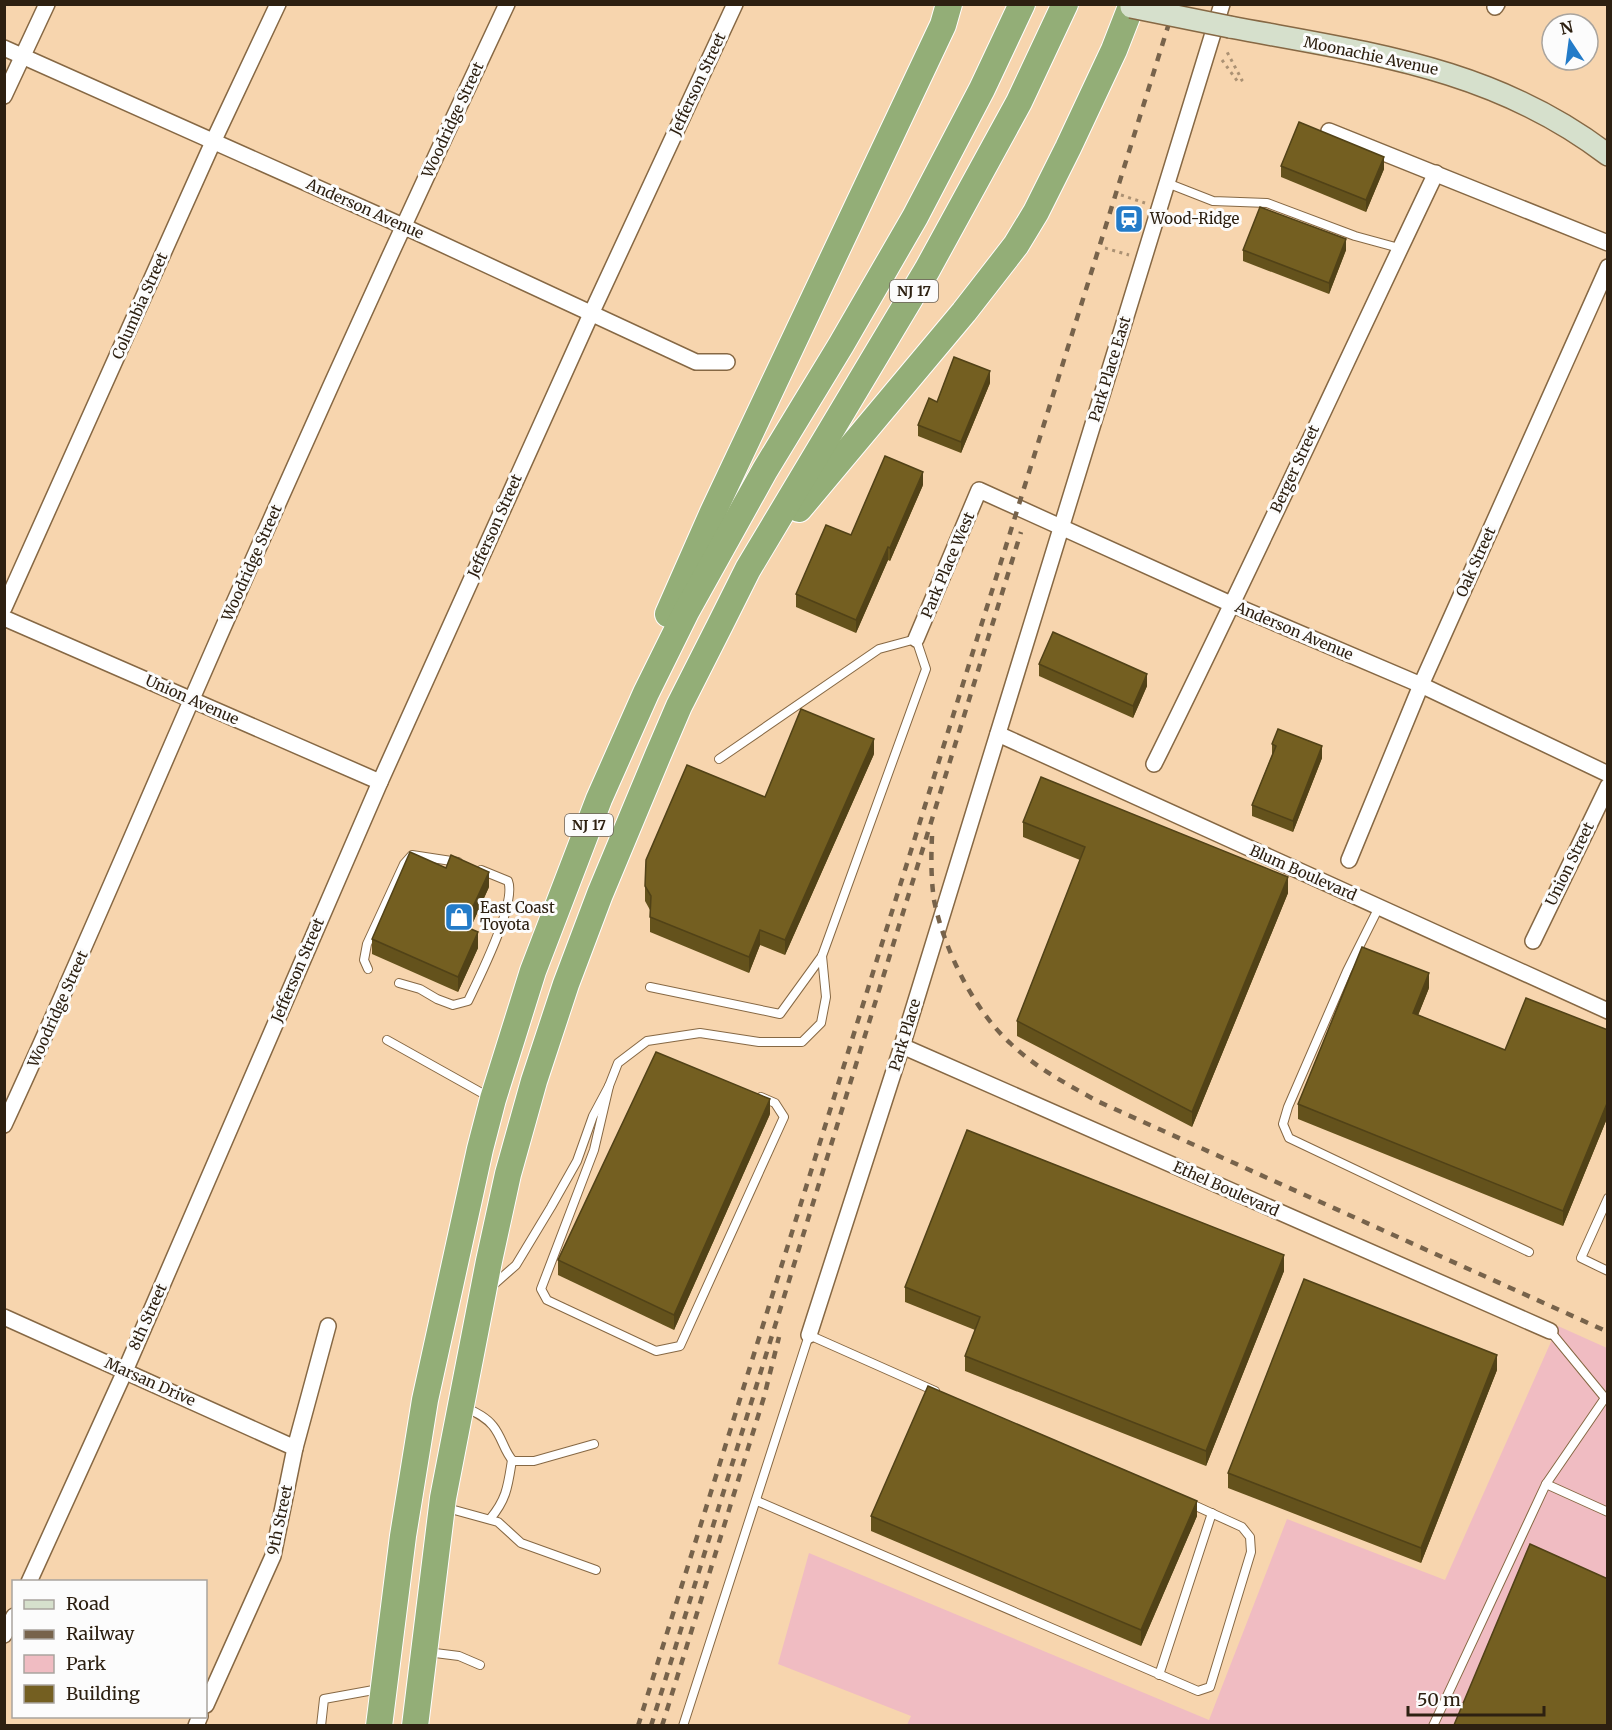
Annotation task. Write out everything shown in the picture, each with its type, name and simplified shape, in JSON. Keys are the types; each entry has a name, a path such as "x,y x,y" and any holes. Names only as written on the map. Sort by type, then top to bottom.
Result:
{"highway":[{"path":"599,799 667,616 713,512 943,25 949,4"},
{"name":"NJ 17","path":"379,1725 403,1536 425,1400 493,1099 533,971 599,799 646,693 686,612 765,470 915,217 982,89 1022,4"},
{"name":"NJ 17","path":"415,1725 442,1507 482,1295 508,1174 534,1082 566,984 604,883 679,706 748,569 932,260 1019,102 1065,4"},
{"path":"748,569 998,271 1016,245 1036,212 1114,50 1127,5"}],"main road":[{"name":"Moonachie Avenue","path":"1127,5 1380,56 1464,78 1518,100 1559,121 1608,155"}],"street":[{"path":"4,96 46,4"},
{"name":"Columbia Street","path":"4,608 213,142 278,4"},
{"name":"Woodridge Street","path":"4,1125 76,970 192,700 403,225 507,4"},
{"name":"Jefferson Street","path":"263,1051 380,782 591,314 735,4"},
{"name":"Park Place East","path":"998,734 1222,4"},
{"name":"Anderson Avenue","path":"4,48 403,225 696,362 727,362"},
{"path":"1329,131 1436,172 1608,243"},
{"name":"Berger Street","path":"1154,764 1188,699 1436,172"},
{"name":"Oak Street","path":"1348,860 1421,685 1608,267"},
{"name":"Anderson Avenue","path":"979,490 1231,604 1421,685 1608,774"},
{"name":"Park Place West","path":"916,639 979,490"},
{"name":"Union Avenue","path":"4,618 380,782"},
{"name":"Blum Boulevard","path":"998,734 1608,1011"},
{"name":"Park Place","path":"809,1335 902,1046 998,734"},
{"name":"Union Street","path":"1533,941 1608,786"},
{"name":"Ethel Boulevard","path":"902,1046 1550,1332"},
{"name":"8th Street","path":"29,1580 125,1371 263,1051"},
{"name":"Marsan Drive","path":"4,1317 295,1448"},
{"name":"9th Street","path":"207,1703 273,1556 295,1448 328,1326"},
{"path":"4,1635 12,1620"}],"lane":[{"path":"1167,183 1213,201 1267,203 1355,236 1400,248"},
{"path":"650,987 780,1014 822,956 926,669 916,639 879,650 719,759"},
{"path":"368,969 364,960 367,944 404,864 412,855 451,860 492,873 508,881 511,887 505,915 468,1001 453,1005 420,989 399,983"},
{"path":"1379,907 1347,971 1288,1107 1283,1124 1289,1138 1529,1252"},
{"path":"482,1295 516,1265 577,1161 593,1116 618,1063 647,1041 700,1033 759,1042 802,1042 821,1023 826,997 822,956"},
{"path":"387,1040 493,1099"},
{"path":"609,1086 594,1150 541,1289 547,1300 656,1351 680,1346 784,1117 775,1103 754,1094"},
{"path":"1608,1197 1581,1258 1608,1270"},
{"path":"1433,1725 1546,1484 1605,1398 1550,1332"},
{"path":"683,1725 809,1335 940,1393"},
{"path":"461,1404 487,1419 495,1428 512,1460 534,1461 594,1444"},
{"path":"490,1519 501,1506 506,1495 512,1460"},
{"path":"1546,1484 1608,1512"},
{"path":"757,1501 1198,1691 1210,1687 1251,1552 1250,1537 1242,1527 1179,1499"},
{"path":"442,1507 498,1522 521,1543 533,1549 596,1570"},
{"path":"1159,1675 1212,1513"},
{"path":"424,1652 459,1656 480,1665"},
{"path":"321,1725 324,1699 384,1689"}],"path":[{"path":"1220,56 1238,82 1242,80 1227,53"},
{"path":"1121,195 1149,204"},
{"path":"1105,248 1132,256"}],"green space":[{"path":"1558,1326 1607,1348 1607,1725 907,1725 911,1716 778,1664 809,1553 1209,1720 1287,1519 1445,1580"}],"building":[{"path":"1299,122 1384,157 1366,200 1281,166"},
{"path":"1260,207 1346,239 1329,283 1243,250"},
{"path":"954,357 990,371 961,442 918,425 929,398 937,402"},
{"path":"885,456 923,472 856,620 796,594 826,525 851,535"},
{"path":"1053,632 1147,674 1133,706 1039,664"},
{"path":"801,709 874,739 785,940 760,930 749,957 650,917 651,896 645,886 646,860 687,765 765,797"},
{"path":"1278,729 1322,746 1293,821 1252,805 1276,746 1272,744"},
{"path":"1041,777 1288,877 1192,1112 1017,1021 1085,847 1023,822"},
{"path":"410,852 446,868 451,855 489,872 464,926 478,932 458,977 372,939"},
{"path":"1362,947 1429,973 1413,1013 1505,1050 1526,998 1608,1030 1608,1101 1563,1211 1298,1104"},
{"path":"656,1052 770,1099 674,1315 558,1260"},
{"path":"967,1130 1284,1255 1206,1451 965,1356 980,1317 905,1287"},
{"path":"1304,1279 1497,1355 1421,1548 1228,1473"},
{"path":"928,1386 1197,1501 1141,1630 871,1516"},
{"path":"1530,1544 1608,1579 1608,1725 1454,1725"}],"railway":[{"path":"638,1726 1175,4"},
{"path":"651,1726 1021,532"},
{"path":"932,836 934,900 953,958 972,996 984,1013 1010,1043 1030,1060 1097,1101 1608,1332"},
{"path":"662,1726 764,1397 779,1337"}],"place":[{"name":"Wood-Ridge","path":"1129,219"},
{"name":"East Coast Toyota","path":"459,917"}]}
